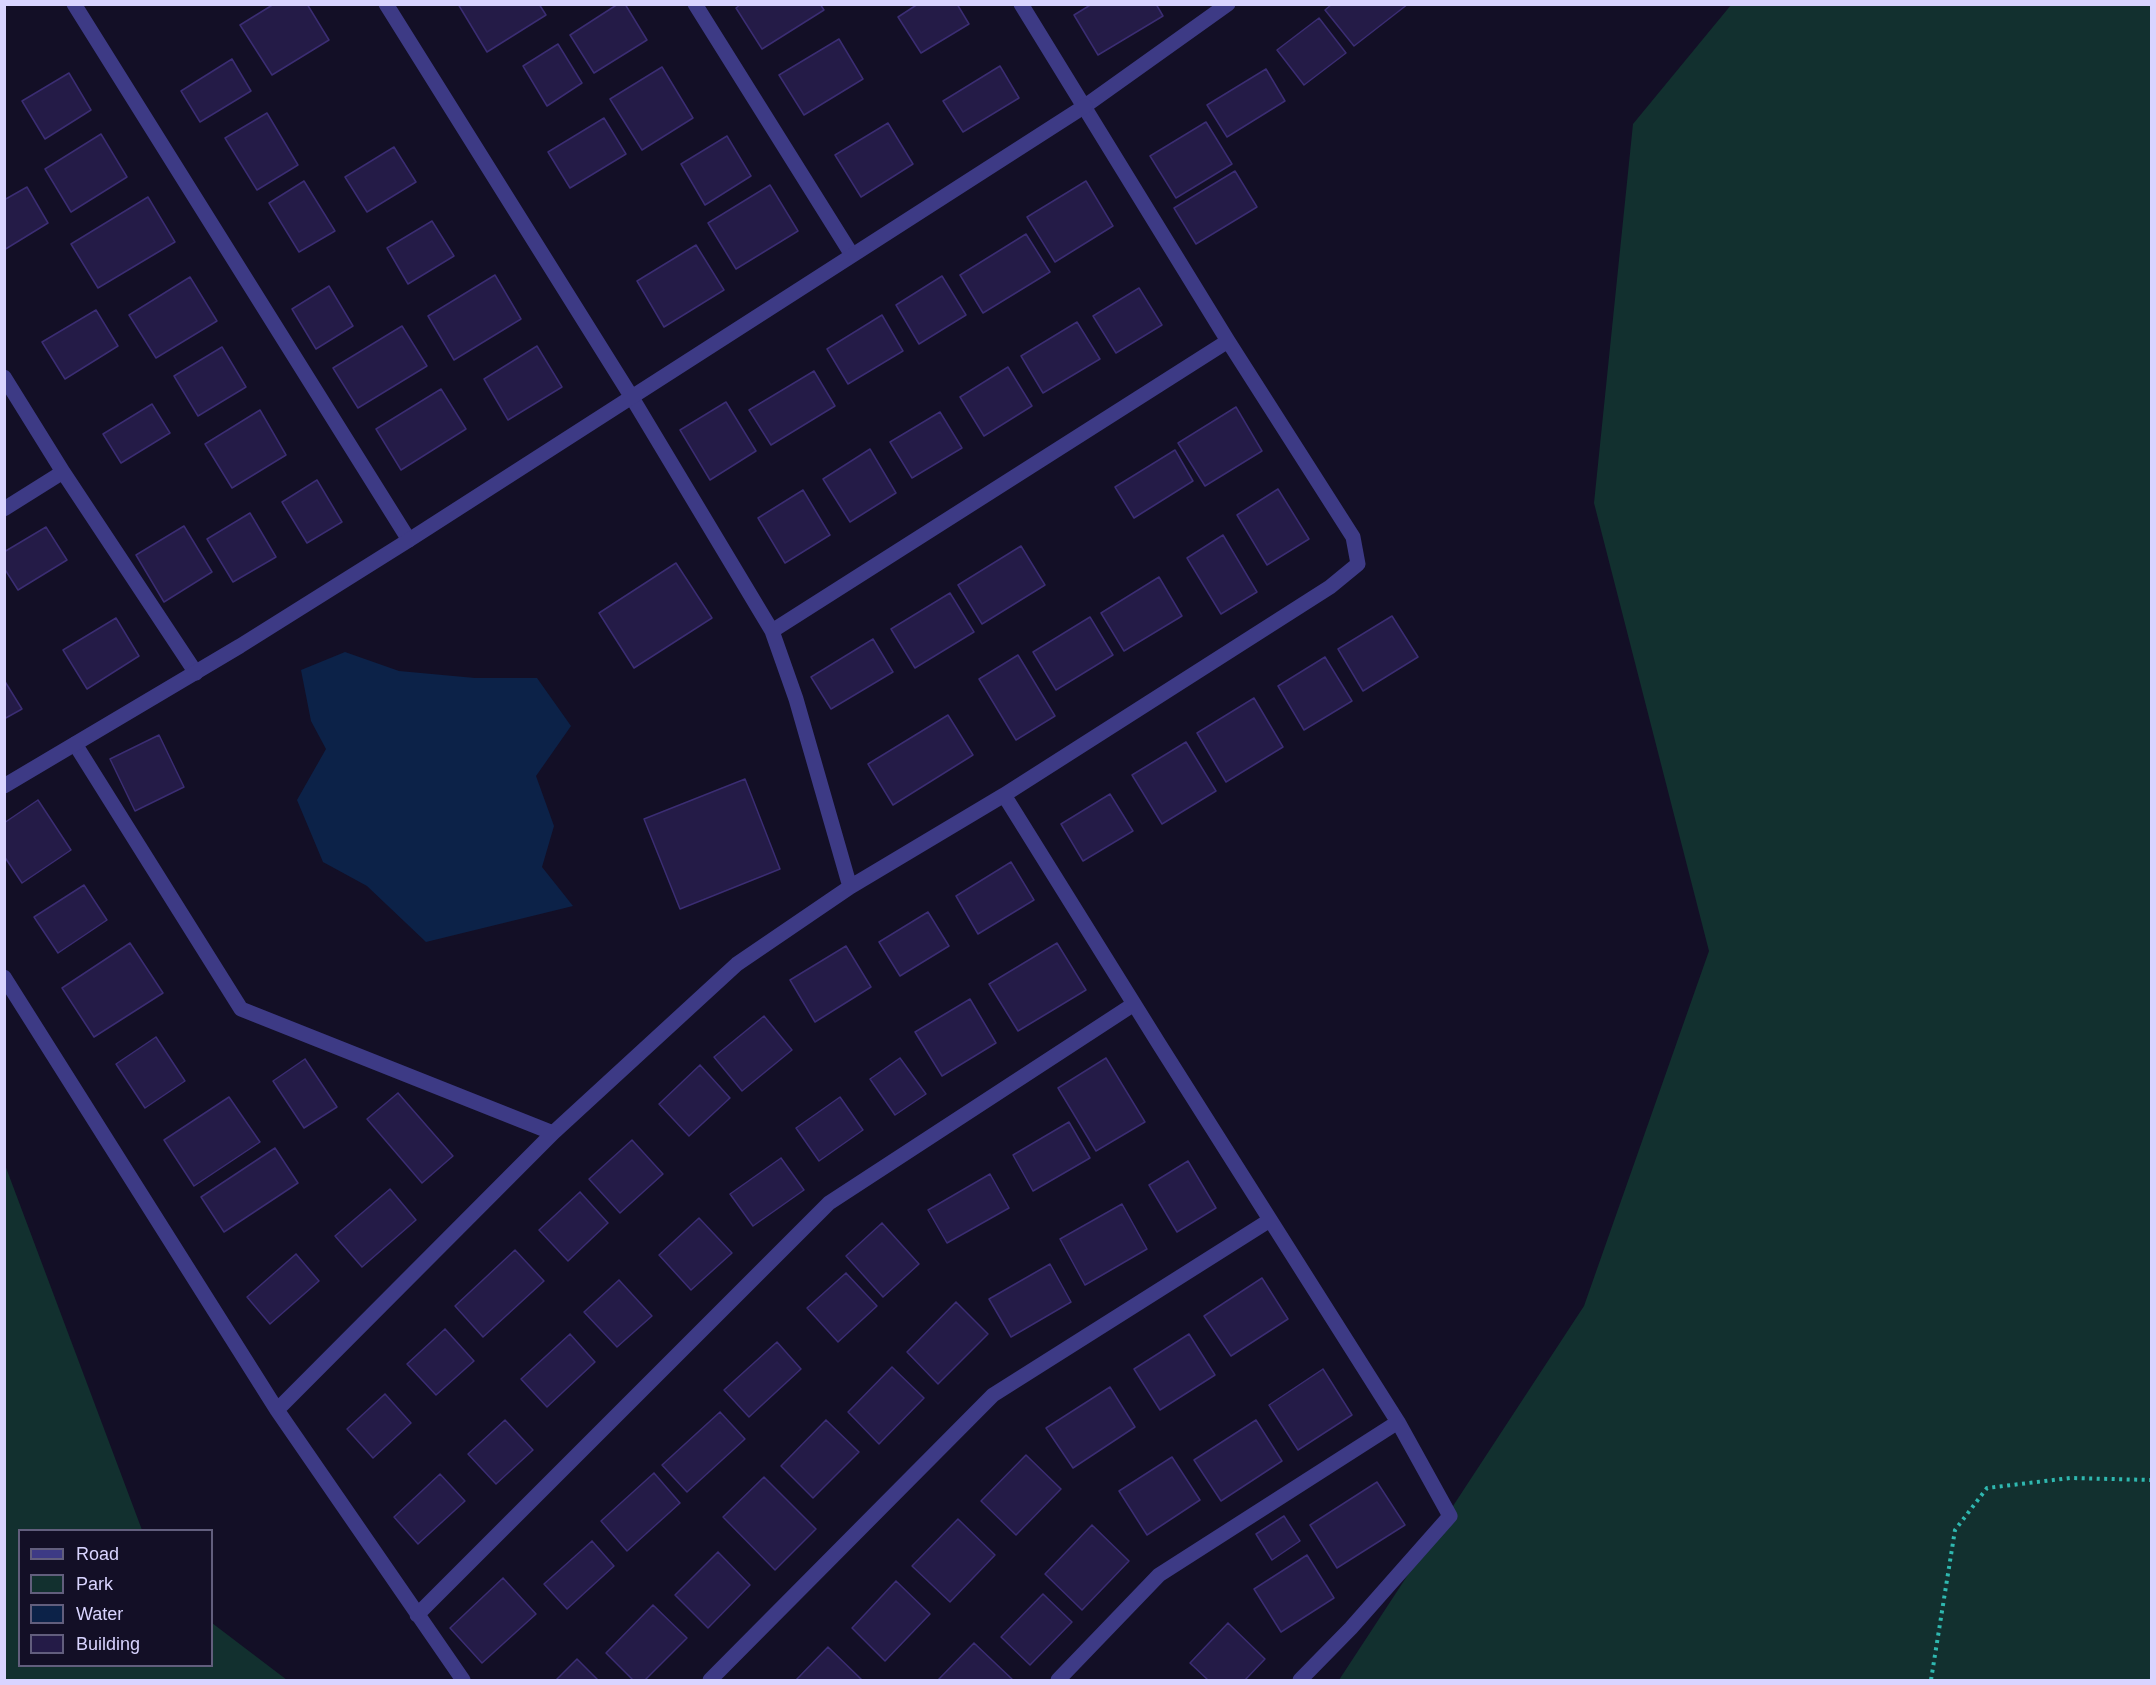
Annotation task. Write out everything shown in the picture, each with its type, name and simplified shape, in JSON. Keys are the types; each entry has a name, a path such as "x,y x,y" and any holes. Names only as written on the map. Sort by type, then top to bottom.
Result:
{"street":[{"path":"74,4 409,540"},
{"path":"386,4 630,396 772,631 796,699 850,887"},
{"path":"695,4 852,255"},
{"path":"277,1410 553,1133 737,963 850,887 1004,795 1330,587 1358,564 1353,537 1228,341 1022,4"},
{"path":"4,786 195,673 532,462 630,396 1085,106 1228,4"},
{"path":"772,631 1228,341"},
{"path":"4,377 63,472 195,673"},
{"path":"4,509 63,472"},
{"path":"75,744 241,1009 553,1133"},
{"path":"1004,795 1398,1422 1450,1516 1351,1628 1300,1680"},
{"path":"4,977 277,1410 463,1680"},
{"path":"417,1615 829,1203 1134,1004"},
{"path":"710,1680 993,1395 1270,1220"},
{"path":"1058,1680 1159,1575 1398,1422"}],"path":[{"path":"1931,1680 1955,1530 1987,1488 2070,1478 2151,1480"}],"green space":[{"path":"1731,5 2151,5 2151,1680 1339,1680 1584,1306 1709,951 1594,503 1633,124"},
{"path":"5,1165 142,1529 18,1529 18,1667 213,1667 213,1624 287,1680 5,1680"}],"water":[{"path":"345,652 399,671 475,678 537,678 571,726 536,776 554,826 542,867 573,906 426,942 367,886 323,862 297,800 326,749 311,721 301,670"}],"building":[{"path":"274,4 307,4 329,40 272,75 240,25"},
{"path":"458,4 539,4 546,15 487,52"},
{"path":"618,4 625,4 647,40 594,73 570,35"},
{"path":"741,4 820,4 824,10 762,49 736,8"},
{"path":"918,4 957,4 969,24 921,53 898,17"},
{"path":"1092,4 1156,4 1163,16 1098,55 1074,15"},
{"path":"1332,4 1408,4 1354,46 1325,10"},
{"path":"1319,18 1346,53 1304,85 1277,50"},
{"path":"839,39 863,79 804,115 779,75"},
{"path":"558,44 582,83 547,106 523,66"},
{"path":"232,59 251,91 200,122 181,91"},
{"path":"1000,66 1019,98 963,132 943,101"},
{"path":"662,67 693,118 642,150 610,99"},
{"path":"1266,69 1285,101 1227,137 1207,105"},
{"path":"69,73 91,110 45,139 22,101"},
{"path":"267,113 298,165 257,190 225,138"},
{"path":"604,118 626,154 570,188 548,152"},
{"path":"1206,122 1232,164 1176,198 1150,156"},
{"path":"888,123 913,164 861,197 835,155"},
{"path":"101,134 127,177 71,212 45,169"},
{"path":"727,136 751,176 705,205 681,164"},
{"path":"394,147 416,182 367,212 345,177"},
{"path":"1235,171 1257,207 1196,244 1174,208"},
{"path":"304,181 335,231 299,252 269,203"},
{"path":"1086,181 1113,226 1055,262 1027,217"},
{"path":"770,185 798,231 736,269 708,223"},
{"path":"27,187 48,223 4,250 4,200"},
{"path":"148,197 175,242 98,288 71,244"},
{"path":"432,221 454,256 408,284 387,248"},
{"path":"1026,234 1050,272 983,313 960,275"},
{"path":"696,245 724,290 664,327 637,281"},
{"path":"495,275 521,319 454,360 428,316"},
{"path":"942,276 966,315 919,344 896,305"},
{"path":"190,277 217,321 156,358 129,315"},
{"path":"329,286 353,326 316,349 292,309"},
{"path":"1139,288 1162,325 1116,353 1093,316"},
{"path":"96,310 118,346 65,379 42,342"},
{"path":"882,315 903,351 848,384 827,349"},
{"path":"1077,322 1100,359 1043,393 1021,356"},
{"path":"402,326 427,366 358,408 333,368"},
{"path":"537,346 562,387 508,420 484,379"},
{"path":"222,347 246,387 198,416 174,376"},
{"path":"1008,367 1032,406 984,436 960,397"},
{"path":"814,371 835,406 771,445 749,410"},
{"path":"441,389 466,429 401,470 376,429"},
{"path":"726,402 756,451 710,480 680,430"},
{"path":"152,404 170,433 121,463 103,434"},
{"path":"1236,407 1262,451 1205,486 1178,443"},
{"path":"260,410 286,455 232,488 205,444"},
{"path":"940,412 962,448 912,478 890,442"},
{"path":"870,449 896,493 850,522 823,479"},
{"path":"1175,450 1193,481 1134,518 1115,487"},
{"path":"317,480 342,522 307,543 282,502"},
{"path":"1278,489 1309,539 1267,565 1237,515"},
{"path":"803,490 830,535 785,563 758,518"},
{"path":"250,513 276,557 233,582 207,539"},
{"path":"184,526 212,572 164,602 136,555"},
{"path":"46,527 67,560 18,590 4,568 4,552"},
{"path":"1223,535 1257,592 1221,614 1187,558"},
{"path":"1021,546 1045,585 982,624 958,585"},
{"path":"676,563 712,618 634,668 599,613"},
{"path":"1159,577 1182,616 1124,651 1101,613"},
{"path":"950,593 974,632 915,668 891,629"},
{"path":"1392,616 1418,657 1363,691 1338,649"},
{"path":"1090,617 1113,655 1056,690 1033,652"},
{"path":"116,618 139,656 87,689 63,650"},
{"path":"873,639 893,672 831,709 811,677"},
{"path":"1018,655 1055,716 1016,740 979,679"},
{"path":"1325,657 1352,701 1304,730 1278,686"},
{"path":"4,680 22,709 4,719"},
{"path":"1254,698 1283,747 1226,782 1197,733"},
{"path":"948,715 973,755 893,805 868,764"},
{"path":"159,735 184,787 135,811 110,759"},
{"path":"1186,742 1216,791 1162,824 1132,775"},
{"path":"745,779 780,869 680,909 644,819"},
{"path":"1110,794 1133,831 1083,861 1061,824"},
{"path":"38,800 71,850 22,883 4,856 4,823"},
{"path":"1011,862 1034,900 978,934 956,896"},
{"path":"84,885 107,920 58,953 34,917"},
{"path":"928,912 949,946 900,976 879,942"},
{"path":"130,943 163,993 94,1037 62,988"},
{"path":"1057,943 1086,990 1018,1031 989,984"},
{"path":"846,946 871,987 815,1022 790,980"},
{"path":"970,999 996,1043 942,1076 915,1032"},
{"path":"764,1016 792,1050 742,1091 714,1057"},
{"path":"156,1037 185,1081 145,1108 116,1064"},
{"path":"900,1058 926,1094 895,1115 870,1079"},
{"path":"1106,1058 1145,1122 1096,1151 1058,1088"},
{"path":"305,1059 337,1107 304,1128 273,1081"},
{"path":"700,1065 730,1098 689,1136 659,1104"},
{"path":"398,1093 453,1156 422,1183 367,1119"},
{"path":"229,1097 260,1142 194,1186 164,1140"},
{"path":"840,1097 863,1130 819,1161 796,1128"},
{"path":"1069,1122 1090,1158 1033,1191 1013,1155"},
{"path":"632,1140 663,1174 620,1213 589,1179"},
{"path":"275,1148 298,1183 224,1232 201,1197"},
{"path":"781,1158 804,1190 753,1226 730,1194"},
{"path":"1188,1161 1216,1208 1177,1232 1149,1185"},
{"path":"990,1174 1009,1208 947,1243 928,1210"},
{"path":"390,1189 416,1220 362,1267 335,1236"},
{"path":"580,1192 608,1223 568,1261 539,1230"},
{"path":"1122,1204 1147,1249 1085,1285 1060,1239"},
{"path":"699,1218 732,1253 691,1290 659,1255"},
{"path":"882,1223 919,1264 883,1297 846,1256"},
{"path":"515,1250 544,1281 483,1337 455,1306"},
{"path":"296,1254 319,1281 270,1324 247,1297"},
{"path":"1050,1264 1071,1302 1011,1337 989,1299"},
{"path":"846,1273 877,1306 838,1342 807,1308"},
{"path":"1262,1278 1288,1319 1231,1356 1204,1316"},
{"path":"619,1280 652,1316 617,1347 584,1312"},
{"path":"956,1302 988,1334 938,1384 907,1352"},
{"path":"445,1329 474,1361 436,1395 407,1364"},
{"path":"570,1334 595,1362 547,1407 521,1379"},
{"path":"1189,1334 1215,1375 1160,1410 1134,1369"},
{"path":"777,1342 801,1369 749,1417 724,1390"},
{"path":"892,1367 924,1398 879,1444 848,1412"},
{"path":"1323,1369 1352,1415 1298,1450 1269,1405"},
{"path":"1110,1387 1135,1427 1073,1468 1046,1428"},
{"path":"385,1394 411,1423 373,1458 347,1429"},
{"path":"720,1412 745,1439 687,1492 662,1465"},
{"path":"505,1420 533,1450 496,1484 468,1454"},
{"path":"826,1420 859,1452 813,1498 781,1466"},
{"path":"1256,1420 1282,1461 1221,1501 1194,1460"},
{"path":"1026,1455 1061,1489 1016,1535 981,1501"},
{"path":"1172,1457 1200,1500 1147,1535 1119,1491"},
{"path":"654,1473 680,1503 627,1551 601,1521"},
{"path":"440,1474 465,1501 418,1544 394,1517"},
{"path":"764,1477 816,1529 775,1570 723,1517"},
{"path":"1377,1482 1405,1525 1337,1568 1310,1525"},
{"path":"1284,1516 1300,1541 1272,1560 1256,1534"},
{"path":"958,1519 995,1555 950,1602 912,1566"},
{"path":"1092,1525 1129,1561 1082,1610 1045,1574"},
{"path":"592,1541 614,1566 567,1609 544,1584"},
{"path":"718,1552 750,1585 708,1628 675,1595"},
{"path":"1307,1555 1334,1598 1281,1632 1254,1589"},
{"path":"503,1578 536,1614 482,1663 450,1628"},
{"path":"896,1581 930,1614 885,1661 852,1628"},
{"path":"1043,1594 1072,1622 1030,1665 1001,1637"},
{"path":"653,1605 687,1638 645,1680 633,1680 606,1653"},
{"path":"1228,1623 1265,1659 1245,1680 1208,1680 1190,1663"},
{"path":"974,1643 1013,1680 938,1680"},
{"path":"828,1647 862,1680 796,1680"},
{"path":"577,1659 598,1680 556,1680"}]}
